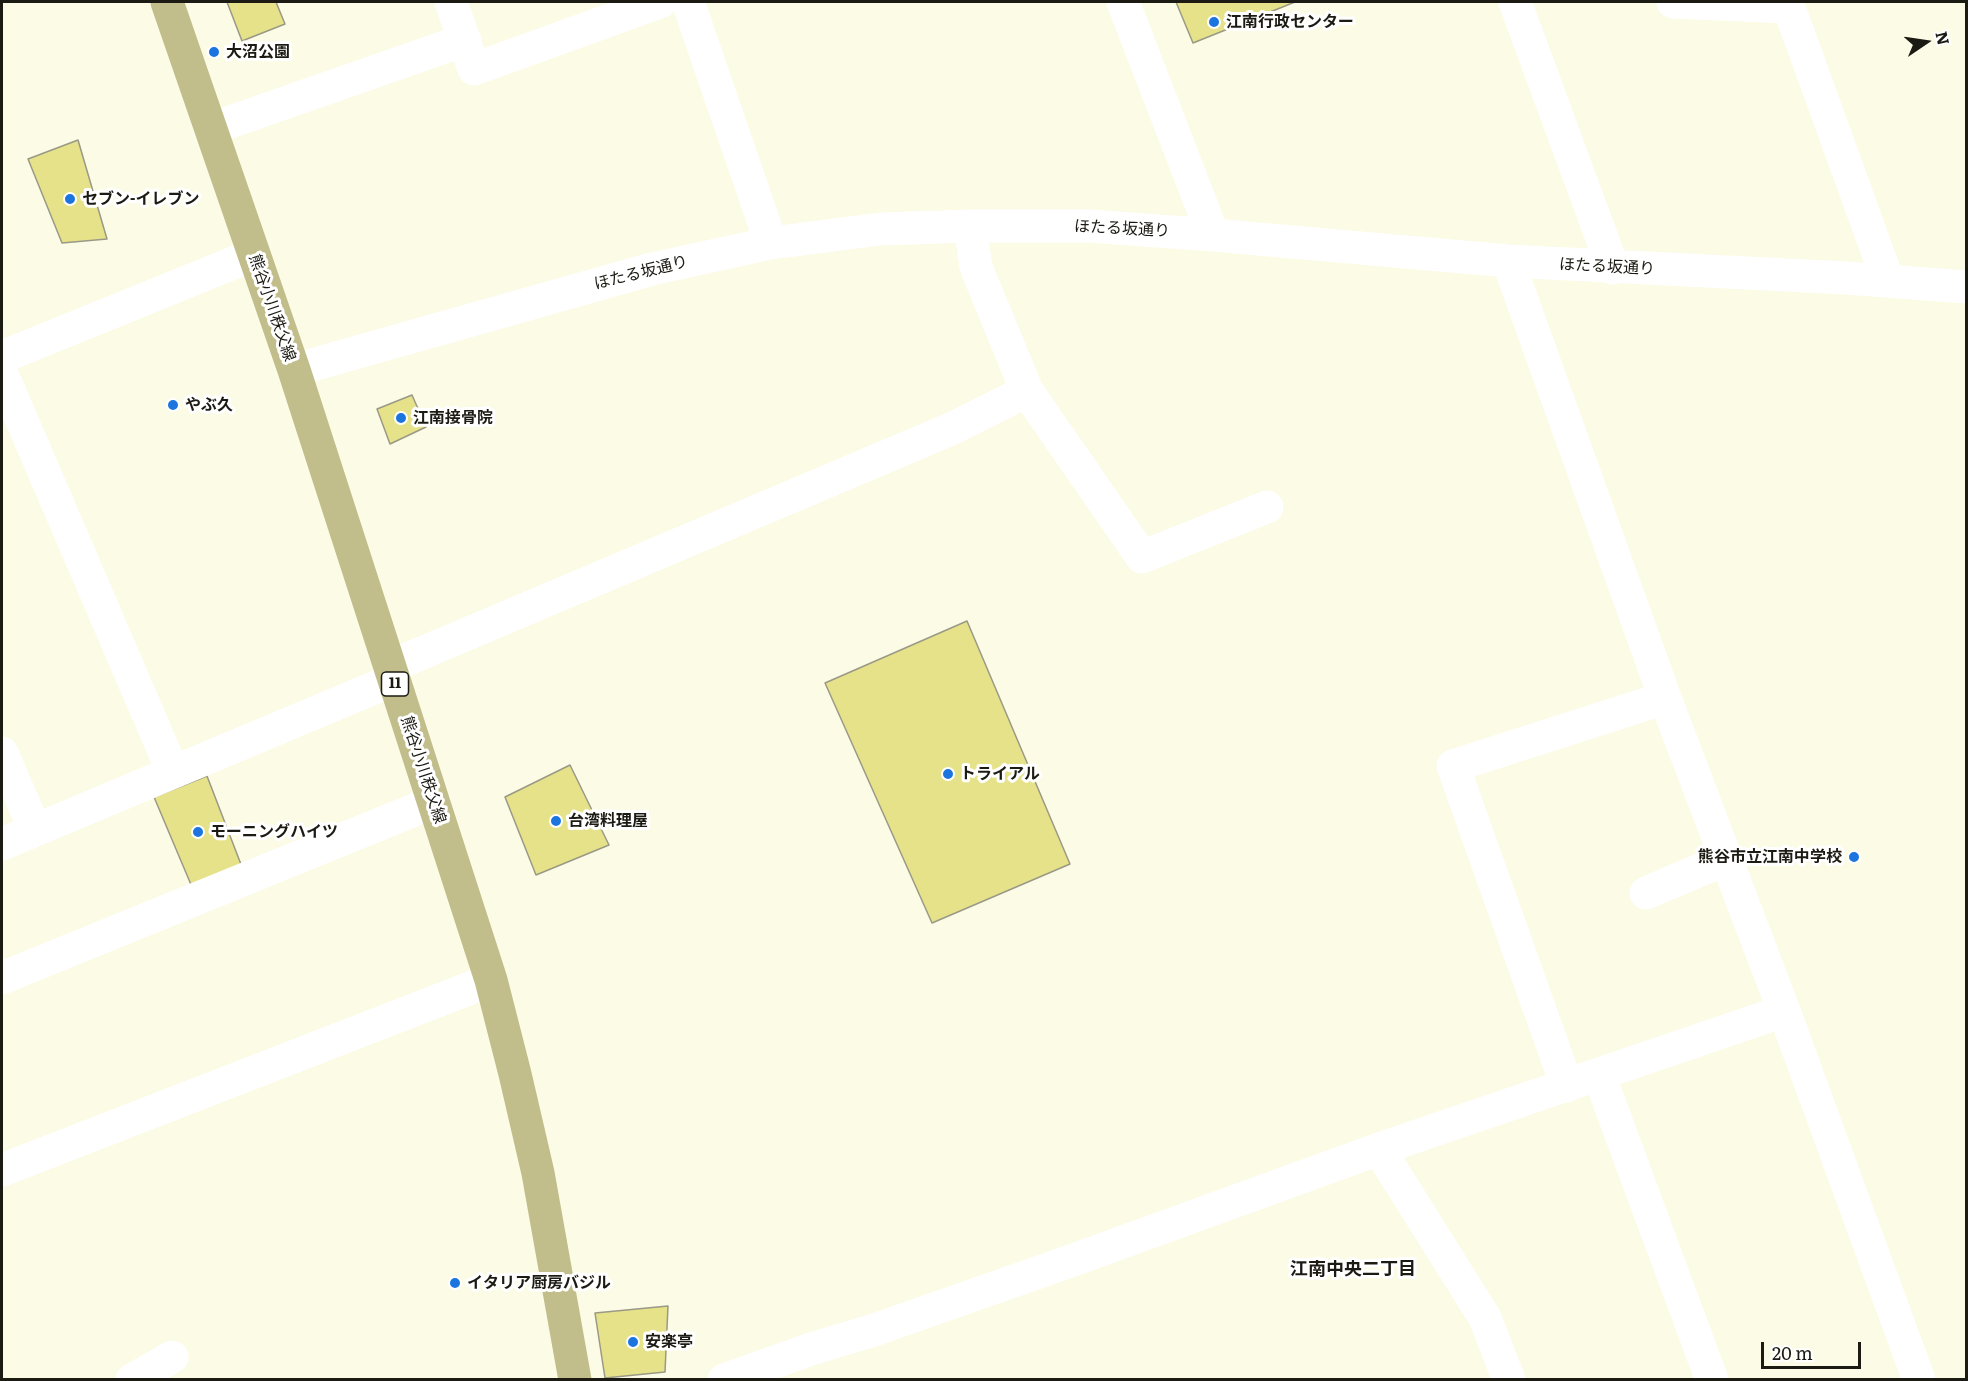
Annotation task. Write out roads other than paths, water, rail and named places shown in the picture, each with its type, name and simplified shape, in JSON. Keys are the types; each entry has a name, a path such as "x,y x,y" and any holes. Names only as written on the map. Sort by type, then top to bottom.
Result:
{"main road":[{"name":"熊谷小川秩父線","path":"167,2 294,370 491,980 538,1173 574,1380"}],"street":[{"path":"452,2 474,69 660,2"},
{"path":"688,2 771,243"},
{"path":"1122,2 1213,235"},
{"path":"1515,2 1613,268"},
{"path":"1672,2 1788,4 1888,281"},
{"path":"210,129 465,40"},
{"path":"970,226 976,267 1027,391 1142,557 1267,507"},
{"name":"ほたる坂通り","path":"294,370 652,269 771,243 881,229 1089,226 1508,261 1966,287"},
{"path":"2,357 253,255"},
{"path":"1508,261 1665,698 1784,1011 1919,1380"},
{"path":"2,374 173,772"},
{"path":"2,844 173,772 951,429 1027,391"},
{"path":"1567,1086 1453,766 1665,698"},
{"path":"2,753 35,830"},
{"path":"2,978 434,802"},
{"path":"1646,893 1725,859"},
{"path":"2,1170 491,980"},
{"path":"724,1380 1053,1267 1379,1149 1784,1011"},
{"path":"1599,1075 1712,1380"},
{"path":"1379,1149 1485,1318 1509,1380"},
{"path":"132,1380 172,1356"}],"place":[{"name":"江南行政センター","path":"1214,22"},
{"name":"大沼公園","path":"214,52"},
{"name":"セブン-イレブン","path":"70,199"},
{"name":"やぶ久","path":"173,405"},
{"name":"江南接骨院","path":"401,418"},
{"name":"トライアル","path":"948,774"},
{"name":"台湾料理屋","path":"556,821"},
{"name":"モーニングハイツ","path":"198,832"},
{"name":"熊谷市立江南中学校","path":"1854,857"},
{"name":"イタリア厨房バジル","path":"455,1283"},
{"name":"安楽亭","path":"633,1342"}],"district":[{"name":"江南中央二丁目","path":"1353,1270"}]}
